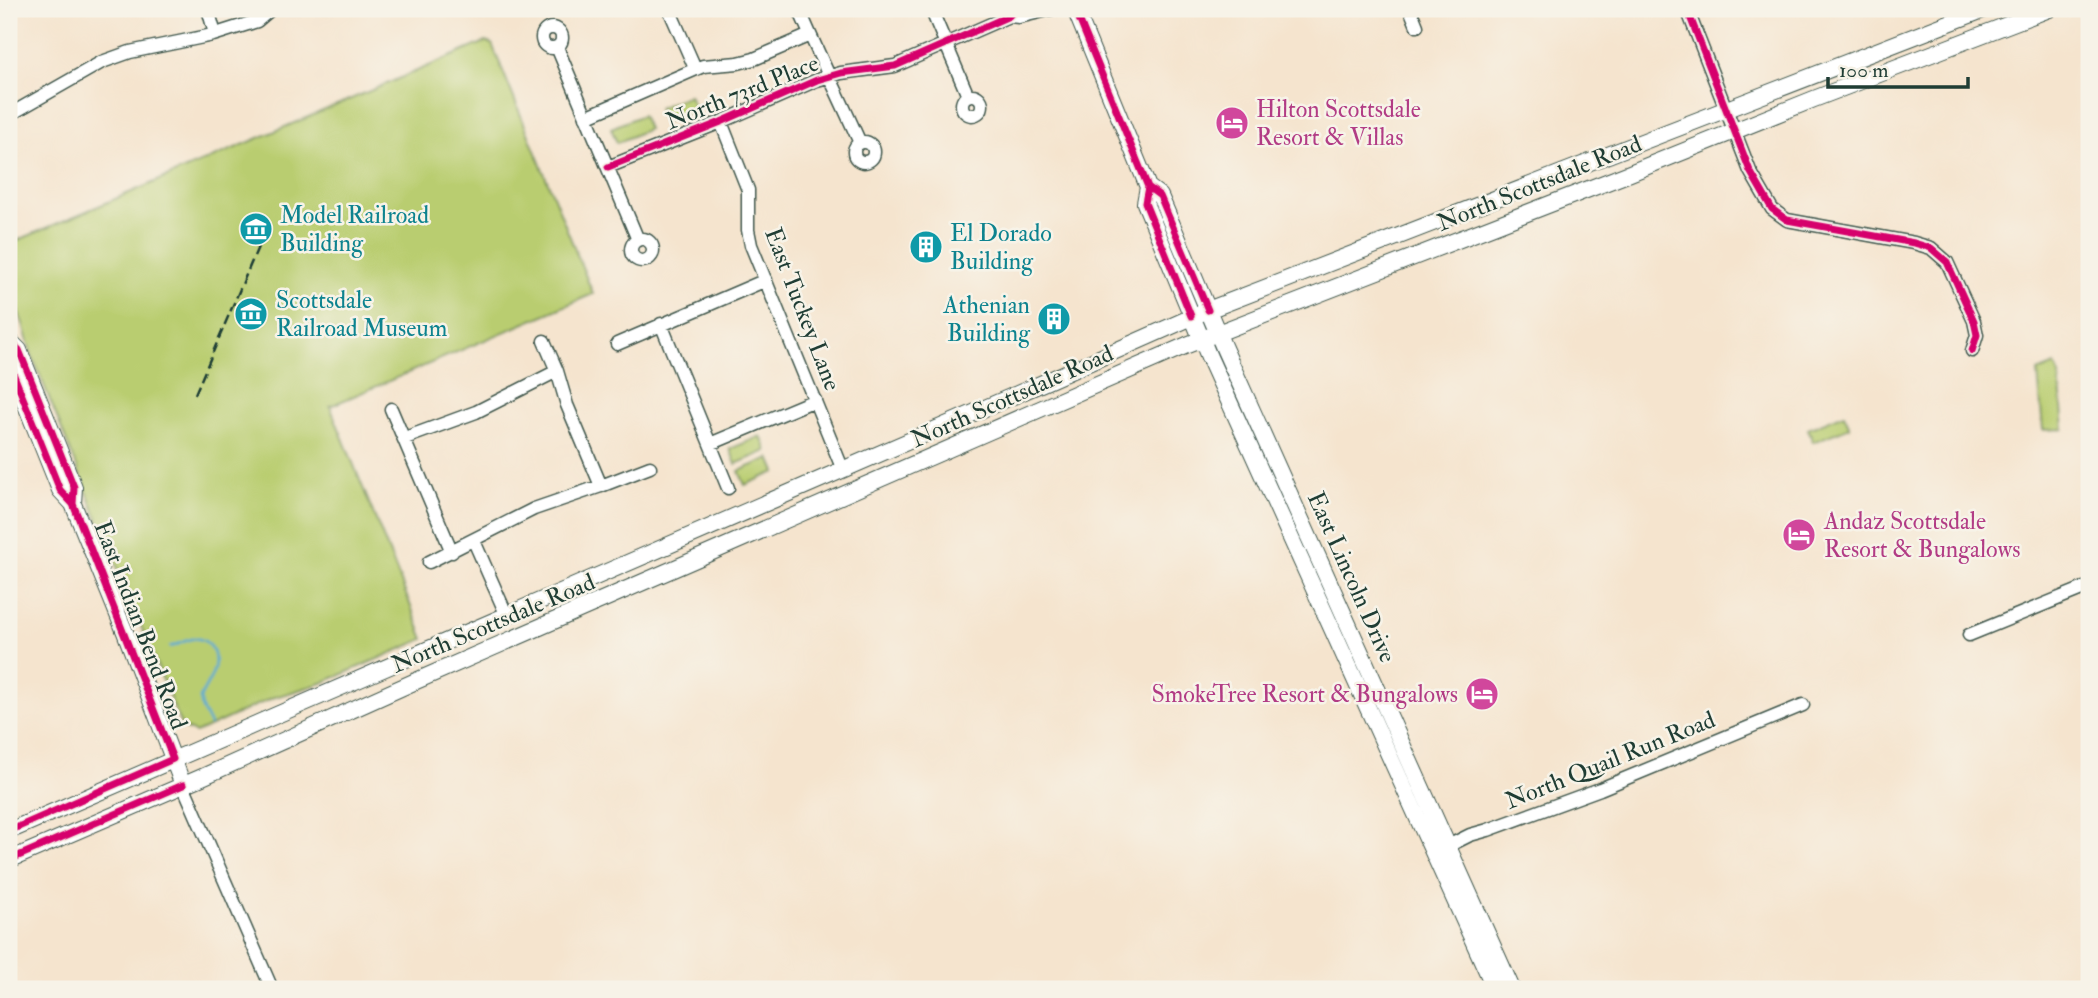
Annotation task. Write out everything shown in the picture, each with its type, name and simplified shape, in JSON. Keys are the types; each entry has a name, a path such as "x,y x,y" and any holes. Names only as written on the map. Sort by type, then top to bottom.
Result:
{"main road":[{"name":"East Lincoln Drive","path":"1075,9 1148,187 1160,196 1440,850 1495,989"},
{"name":"North Scottsdale Road","path":"9,831 990,406 1191,316 1985,9"},
{"name":"North Scottsdale Road","path":"9,860 1201,339 2049,9"},
{"name":"East Lincoln Drive","path":"1148,187 1145,203 1201,339 1440,850 1512,989"},
{"name":"East Indian Bend Road","path":"9,340 19,351 74,487 73,504"},
{"name":"East Indian Bend Road","path":"9,363 60,490 73,504 183,785"},
{"path":"990,406 999,426"},
{"path":"760,531 784,510 833,488 843,470 861,474 886,467 909,467"},
{"path":"416,681 444,659 495,636 502,628 507,615 517,620 530,620 576,600 604,600"}],"street":[{"path":"208,9 215,34"},
{"path":"9,115 102,62 130,52 257,22 271,9"},
{"path":"669,9 695,68"},
{"path":"799,9 860,142"},
{"path":"931,9 968,96"},
{"name":"North 73rd Place","path":"608,167 817,80 895,66 1012,13 1019,18 1052,9"},
{"path":"1410,9 1417,26"},
{"path":"1686,9 1760,191 1772,209 1787,220 1924,245 1940,255 1947,262 1974,321 1977,335 1972,351"},
{"path":"586,117 695,68 754,59 810,35"},
{"path":"557,47 638,240"},
{"name":"East Tuckey Lane","path":"721,122 748,190 748,230 751,245 843,470"},
{"path":"617,344 765,279"},
{"path":"661,324 728,488"},
{"path":"544,341 601,486"},
{"path":"405,438 476,412 556,372"},
{"path":"710,444 815,400"},
{"path":"391,409 452,552"},
{"path":"429,562 534,509 650,467"},
{"path":"474,541 507,615"},
{"path":"1969,635 2089,586"},
{"name":"North Quail Run Road","path":"1440,850 1470,835 1600,789 1803,705"},
{"name":"East Indian Bend Road","path":"183,785 272,989"}],"green space":[{"path":"485,42 492,44 593,294 330,406 424,639 322,683 272,698 196,733 185,729 180,723 31,353 9,287 9,244"},
{"path":"689,95 695,109 664,122 658,108"},
{"path":"642,115 648,129 617,143 611,128"},
{"path":"2055,365 2059,375 2064,429 2043,430 2038,372"},
{"path":"1844,414 1850,427 1813,442 1808,429"},
{"path":"761,436 767,451 736,464 730,449"},
{"path":"770,458 776,472 745,485 739,471"}],"waterway":[{"path":"170,647 197,639 207,643 213,651 213,672 200,698 210,725"}],"railway":[{"path":"195,394 258,247"}],"cycle path":[{"path":"608,167 817,80 841,73 895,66 1009,16 1015,9"},
{"path":"1075,9 1148,187 1145,203 1191,316"},
{"path":"1687,9 1750,171 1772,209 1787,220 1931,248 1947,262 1974,321 1977,335 1972,351"},
{"path":"1148,187 1160,196 1208,310"},
{"path":"9,340 19,350 74,487 73,504"},
{"path":"9,363 60,490 73,504 173,759 9,831"},
{"path":"9,860 183,785"}],"place":[{"name":"Hilton Scottsdale Resort & Villas","path":"1232,123"},
{"name":"Model Railroad Building","path":"256,229"},
{"name":"El Dorado Building","path":"926,247"},
{"name":"Scottsdale Railroad Museum","path":"251,314"},
{"name":"Athenian Building","path":"1054,319"},
{"name":"Andaz Scottsdale Resort & Bungalows","path":"1799,535"},
{"name":"SmokeTree Resort & Bungalows","path":"1482,694"}]}
